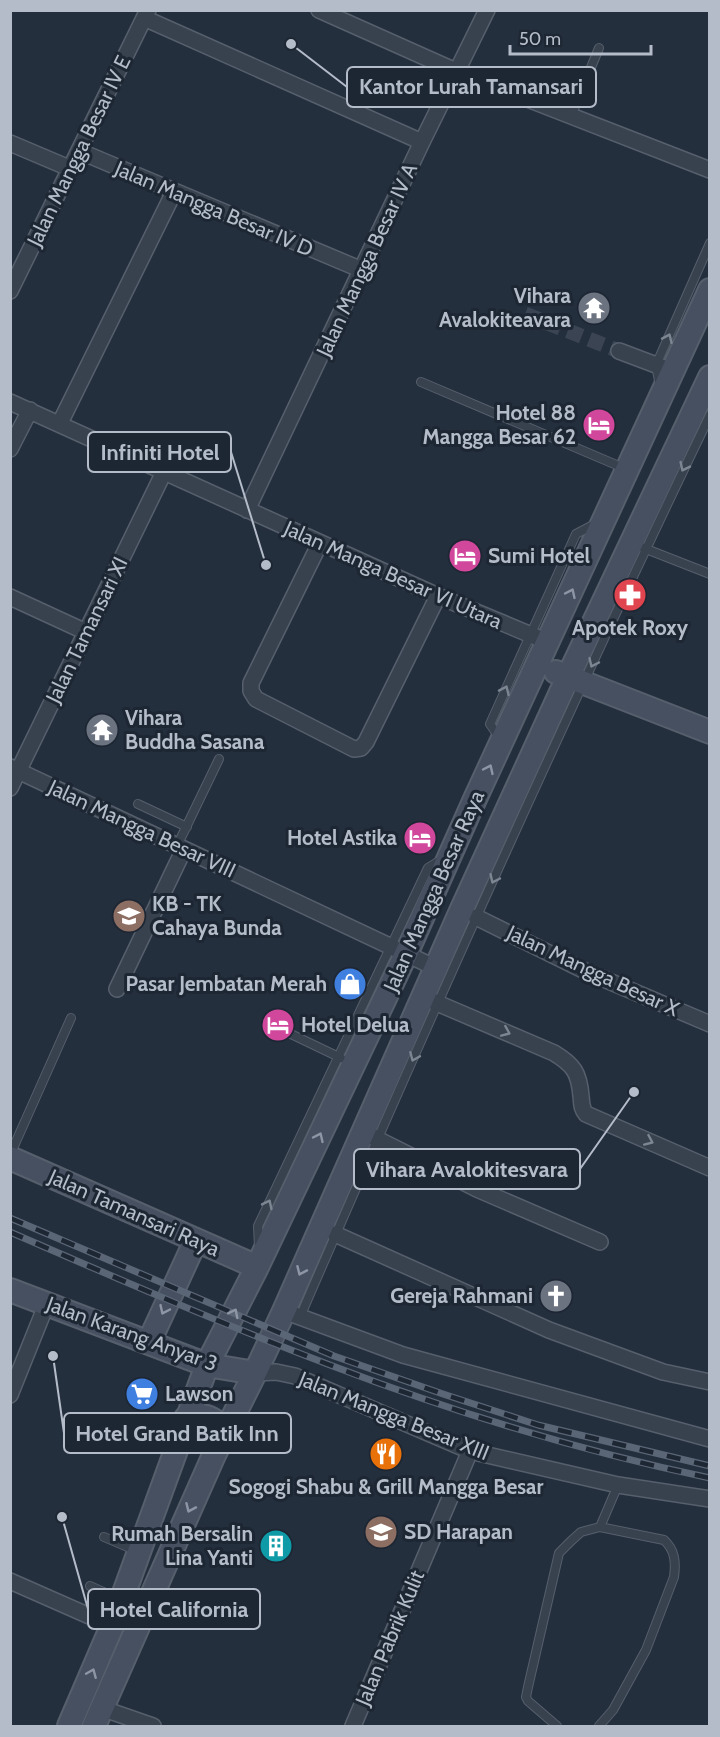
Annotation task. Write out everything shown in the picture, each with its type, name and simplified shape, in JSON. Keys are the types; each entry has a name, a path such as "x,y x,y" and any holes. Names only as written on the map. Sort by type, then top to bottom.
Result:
{"main road":[{"name":"Jalan Mangga Besar Raya","path":"69,1726 112,1626 207,1365 259,1264 346,1061 399,950 450,855 538,664 539,639 604,519 662,393 664,368 710,290"},
{"name":"Jalan Mangga Besar Raya","path":"98,1717 225,1432 255,1373 292,1314 430,1000 436,968 500,845 638,546 709,380"},
{"path":"538,664 710,732"},
{"name":"Jalan Tamansari Raya","path":"10,1157 196,1240 259,1264"},
{"path":"149,1342 196,1240"},
{"name":"Jalan Karang Anyar 3","path":"10,1290 207,1365 255,1373"},
{"path":"186,1418 195,1415 205,1416 220,1424 225,1432"}],"street":[{"name":"Jalan Mangga Besar IV A","path":"247,510 356,268 458,72 487,10"},
{"path":"323,11 458,72 710,170"},
{"path":"146,14 422,142"},
{"name":"Jalan Mangga Besar IV E","path":"10,291 146,14"},
{"path":"10,143 69,168"},
{"name":"Jalan Mangga Besar IV D","path":"79,152 356,268"},
{"path":"60,423 174,192"},
{"path":"619,351 664,368"},
{"name":"Jalan Manga Besar VI Utara","path":"10,402 438,596 539,639"},
{"path":"10,449 30,410"},
{"name":"Jalan Tamansari XI","path":"10,788 15,769 86,632 164,472"},
{"path":"320,543 251,683 251,691 256,699 354,749 361,748 366,742 438,596"},
{"path":"10,597 86,632"},
{"name":"Jalan Mangga Besar VIII","path":"15,769 436,968"},
{"path":"117,989 181,848"},
{"name":"Jalan Mangga Besar X","path":"477,917 585,971 710,1024"},
{"path":"430,1000 555,1053 570,1062 578,1075 582,1109 586,1114 710,1168"},
{"path":"371,1136 477,1190 600,1242"},
{"path":"335,1234 549,1330 663,1372 710,1382"},
{"path":"10,1395 47,1303"},
{"path":"292,1314 403,1355 710,1439"},
{"name":"Jalan Mangga Besar XIII","path":"255,1373 276,1372 295,1376 470,1451 618,1485 710,1499"},
{"name":"Jalan Pabrik Kulit","path":"353,1726 470,1451"},
{"path":"10,1581 112,1626"},
{"path":"98,1717 153,1726"}],"lane":[{"path":"571,116 599,48"},
{"path":"664,368 710,243"},
{"path":"421,382 627,469"},
{"path":"710,415 638,546 710,574"},
{"path":"502,741 490,724 539,639"},
{"path":"181,848 187,827 219,759"},
{"path":"138,804 187,827"},
{"path":"430,1000 477,917 500,845"},
{"path":"10,1157 72,1018"},
{"path":"270,1024 346,1061"},
{"path":"292,1314 335,1234 371,1136"},
{"path":"600,1527 618,1485"},
{"path":"557,1726 528,1701 526,1697 528,1687 559,1553 581,1532 600,1527 664,1540 671,1546 674,1553 675,1567 674,1576 646,1650 613,1710 599,1726"},
{"path":"104,1537 139,1552"},
{"path":"90,1586 121,1600"}],"tunnel":[{"path":"525,314 619,351"}],"railway":[{"path":"10,1218 334,1356 538,1425 710,1466"},
{"path":"10,1232 249,1333 423,1399 565,1443 710,1478"}],"place":[{"name":"Kantor Lurah Tamansari","path":"291,44"},
{"name":"Vihara Avalokiteavara","path":"594,308"},
{"name":"Hotel 88 Mangga Besar 62","path":"599,425"},
{"name":"Sumi Hotel","path":"465,556"},
{"name":"Infiniti Hotel","path":"266,565"},
{"name":"Apotek Roxy","path":"630,595"},
{"name":"Vihara Buddha Sasana","path":"102,730"},
{"name":"Hotel Astika","path":"420,838"},
{"name":"KB - TK Cahaya Bunda","path":"129,916"},
{"name":"Pasar Jembatan Merah","path":"350,984"},
{"name":"Hotel Delua","path":"278,1025"},
{"name":"Vihara Avalokitesvara","path":"634,1092"},
{"name":"Gereja Rahmani","path":"556,1296"},
{"name":"Hotel Grand Batik Inn","path":"53,1356"},
{"name":"Lawson","path":"142,1394"},
{"name":"Sogogi Shabu & Grill Mangga Besar","path":"386,1454"},
{"name":"Hotel California","path":"62,1517"},
{"name":"SD Harapan","path":"381,1532"},
{"name":"Rumah Bersalin Lina Yanti","path":"276,1546"}]}
